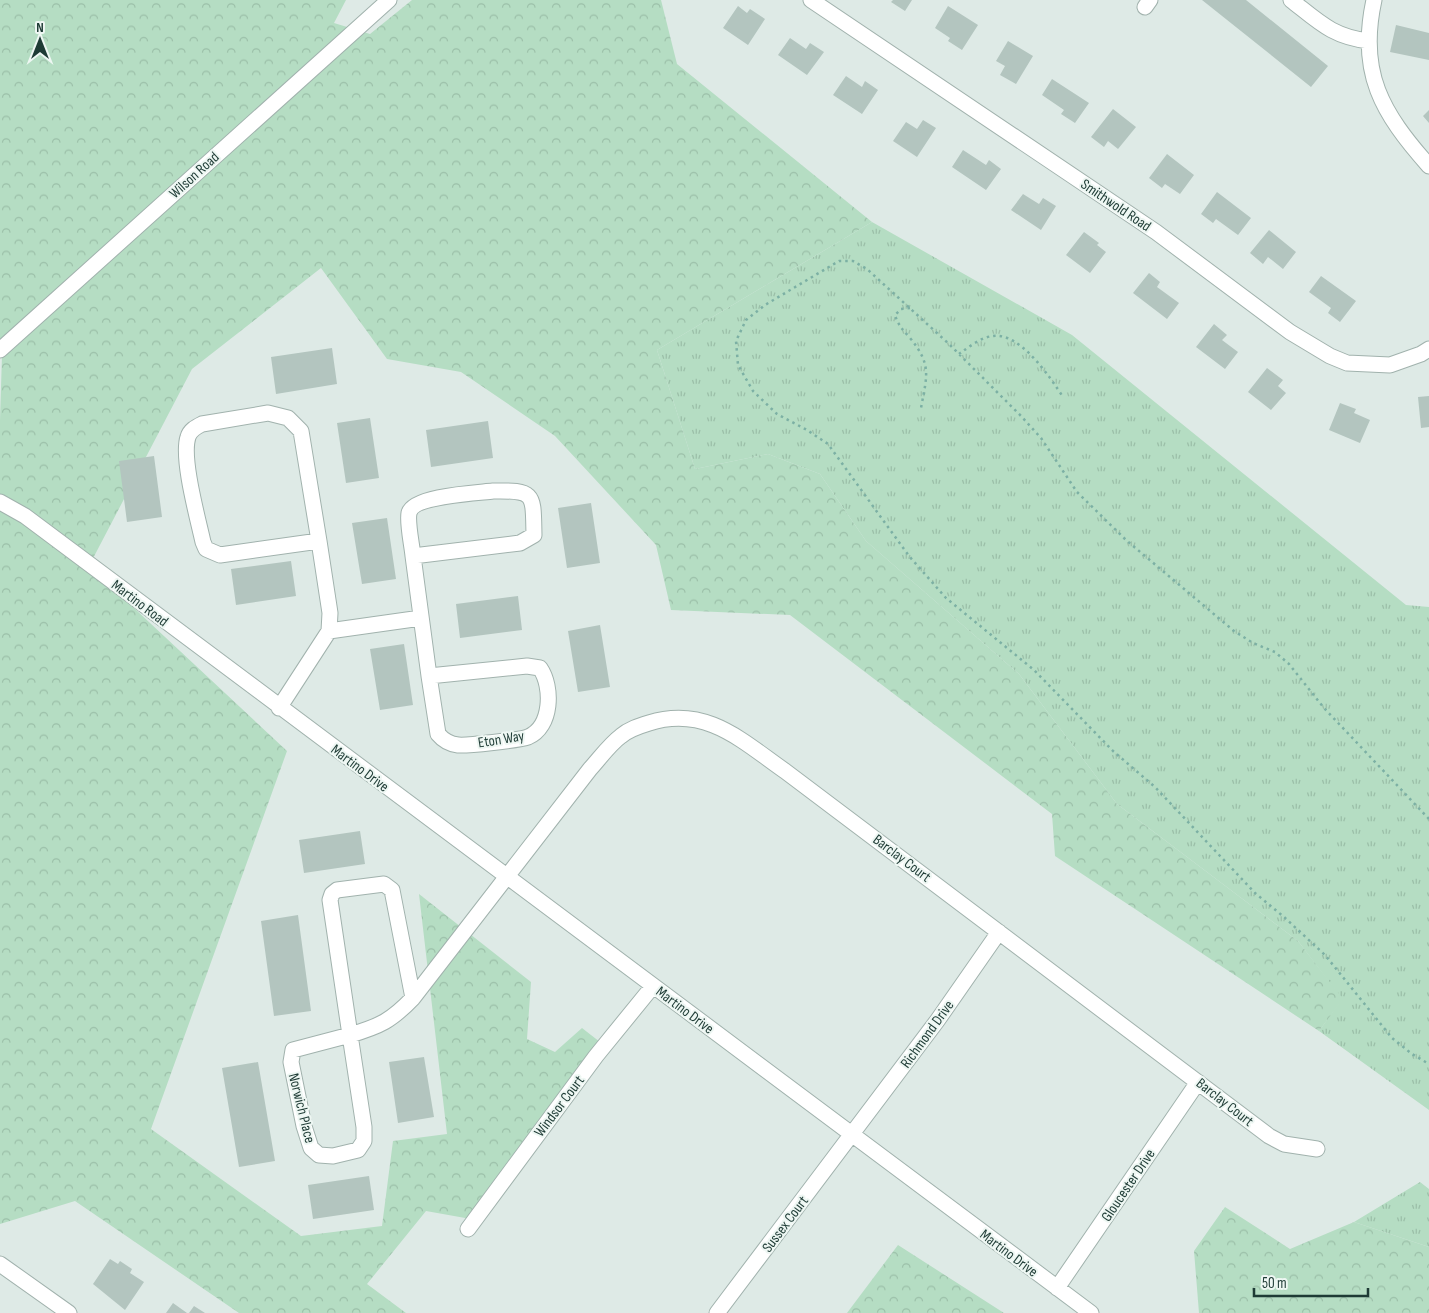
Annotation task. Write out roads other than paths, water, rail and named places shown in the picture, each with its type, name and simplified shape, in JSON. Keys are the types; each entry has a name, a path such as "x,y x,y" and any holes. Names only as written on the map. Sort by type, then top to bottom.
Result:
{"street":[{"name":"Wilson Road","path":"0,350 389,0"},
{"name":"Smithwold Road","path":"811,0 1156,232 1290,332 1330,356 1347,364 1390,365 1421,354 1429,349"},
{"path":"1291,0 1331,30 1348,38 1369,41"},
{"path":"1374,0 1370,18 1369,41 1374,84 1385,110 1402,135 1429,166"},
{"path":"279,708 329,631 330,613 319,541 301,431 288,418 268,413 202,424 193,429 188,437 186,454 206,549 220,555 319,541"},
{"name":"Eton Way","path":"413,556 520,543 534,535 534,503 529,496 517,491 493,491 428,500 413,506 409,514 413,556 421,618 429,676 438,734 443,740 458,745 528,737 542,724 548,706 546,676 540,668 527,666 429,676"},
{"name":"Martino Road","path":"0,502 25,516 279,708"},
{"path":"329,631 421,618"},
{"name":"Martino Drive","path":"279,708 1091,1313"},
{"name":"Barclay Court","path":"506,877 590,769 621,736 635,728 660,720 694,718 722,727 999,932 1269,1136 1284,1144 1317,1149"},
{"name":"Norwich Place","path":"414,998 392,890 384,884 337,890 332,894 330,900 350,1034 364,1127 364,1141 358,1150 333,1156 319,1155 311,1148 304,1126 291,1062 293,1050 350,1034 372,1028 395,1017 414,998 506,877"},
{"name":"Richmond Drive","path":"852,1135 937,1021 999,932"},
{"name":"Windsor Court","path":"468,1229 596,1056 653,986"},
{"name":"Gloucester Drive","path":"1057,1288 1198,1082"},
{"name":"Sussex Court","path":"718,1313 852,1135"},
{"path":"0,1264 69,1313"}]}
